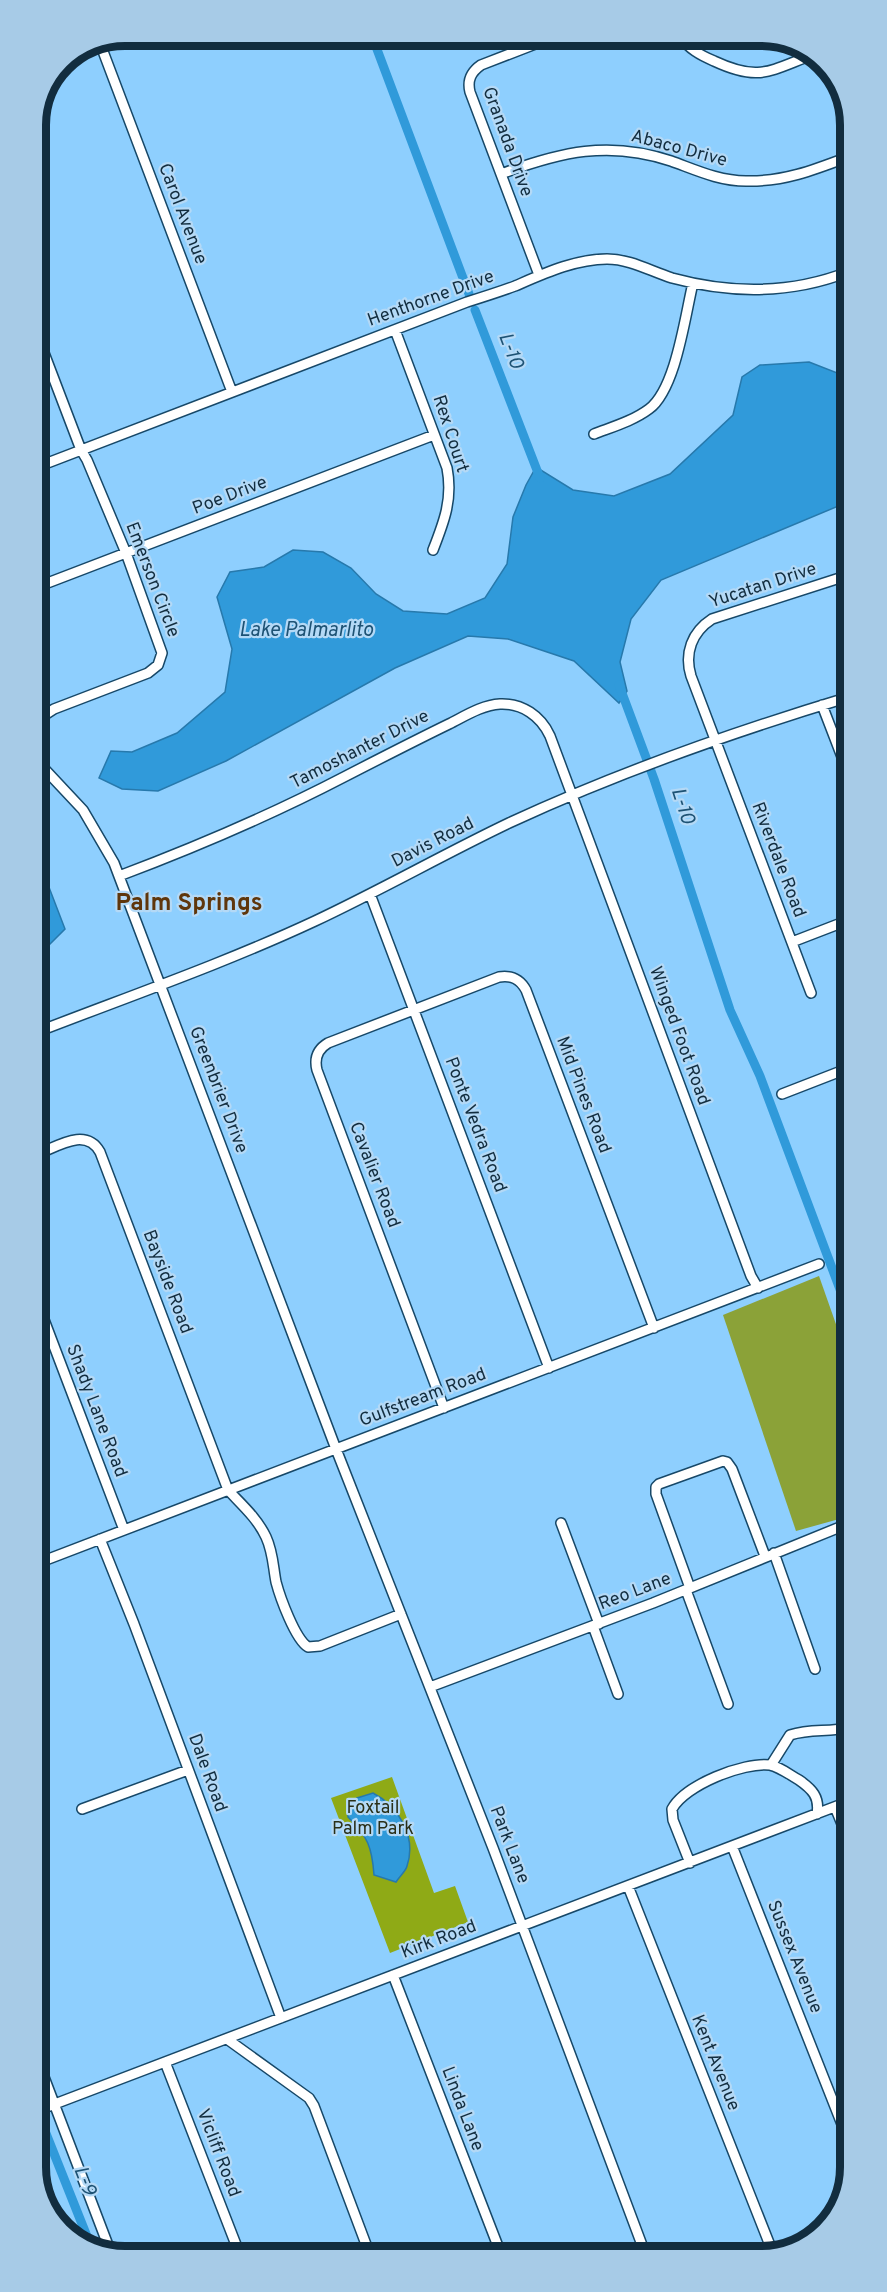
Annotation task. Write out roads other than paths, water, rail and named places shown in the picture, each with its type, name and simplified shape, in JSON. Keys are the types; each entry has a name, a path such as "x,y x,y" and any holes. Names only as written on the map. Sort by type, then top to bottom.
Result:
{"street":[{"name":"Granada Drive","path":"529,47 481,65 471,74 469,80 470,92 539,275"},
{"path":"691,47 700,55 741,72 767,72 802,59"},
{"name":"Carol Avenue","path":"103,51 232,393"},
{"name":"Abaco Drive","path":"501,174 556,155 598,149 650,155 710,176 730,180 764,181 804,174 840,160"},
{"name":"Henthorne Drive","path":"47,463 539,275 580,262 607,259 633,263 693,283 730,289 762,290 810,284 840,275"},
{"path":"594,434 648,410 664,393 674,364 693,283"},
{"name":"Rex Court","path":"395,330 447,468 450,494 445,519 433,550"},
{"name":"Emerson Circle","path":"47,361 81,450 126,553 162,652 158,665 148,673 47,714"},
{"name":"Poe Drive","path":"47,583 434,435"},
{"name":"Yucatan Drive","path":"715,740 689,670 688,652 698,630 717,616 840,578"},
{"name":"Davis Road","path":"47,1029 252,948 370,894 456,849 572,795 655,761 840,699"},
{"name":"Tamoshanter Drive","path":"119,876 252,822 405,745 494,704 518,706 530,711 540,720 550,736 572,795"},
{"path":"822,705 840,752"},
{"name":"Riverdale Road","path":"715,740 811,993"},
{"name":"Greenbrier Drive","path":"47,770 84,810 105,845 119,876 336,1449"},
{"name":"Winged Foot Road","path":"572,795 751,1276 758,1288"},
{"name":"Ponte Vedra Road","path":"370,894 549,1368"},
{"path":"792,942 840,923"},
{"name":"Mid Pines Road","path":"414,1010 500,977 512,977 523,984 654,1328"},
{"name":"Cavalier Road","path":"414,1010 328,1043 319,1051 315,1063 444,1408"},
{"path":"782,1094 840,1071"},
{"name":"Bayside Road","path":"46,1151 80,1139 93,1142 100,1152 228,1490"},
{"name":"Gulfstream Road","path":"46,1560 819,1264"},
{"name":"Shady Lane Road","path":"46,1326 124,1530"},
{"name":"Park Lane","path":"336,1449 522,1926 642,2246"},
{"path":"728,1704 656,1494 656,1487 659,1484 723,1461 727,1462 769,1554 815,1670"},
{"path":"228,1490 252,1515 266,1537 274,1560 278,1589 303,1644 321,1646 401,1614"},
{"path":"561,1523 618,1694"},
{"name":"Reo Lane","path":"430,1687 596,1625 840,1527"},
{"name":"Dale Road","path":"100,1539 281,2018"},
{"path":"771,1765 790,1735 810,1730 830,1732 840,1730"},
{"path":"690,1863 672,1809 680,1797 693,1788 734,1771 750,1766 771,1765 812,1790 817,1800 817,1814"},
{"path":"82,1809 188,1770"},
{"name":"Kirk Road","path":"46,2107 840,1805"},
{"path":"835,1807 840,1820"},
{"name":"Sussex Avenue","path":"732,1846 840,2119"},
{"name":"Kent Avenue","path":"628,1886 770,2245"},
{"name":"Linda Lane","path":"393,1976 498,2246"},
{"path":"227,2039 309,2098 366,2245"},
{"name":"Vicliff Road","path":"165,2062 236,2245"},
{"path":"46,2082 107,2243"}],"water":[{"name":"Lake Palmarlito","path":"809,362 840,374 840,505 661,580 631,619 620,662 627,691 619,703 574,661 508,639 468,636 395,668 226,761 158,791 122,789 99,778 111,751 132,752 177,733 225,692 232,649 217,597 230,572 264,567 293,550 323,552 351,568 376,594 403,611 447,614 485,598 507,564 513,517 536,467 573,490 614,496 670,474 733,415 742,377 760,365"},
{"path":"47,881 65,929 47,947"},
{"path":"373,1793 397,1814 407,1833 409,1855 407,1866 396,1882 374,1875 368,1843 348,1817 348,1806 357,1798"}],"waterway":[{"name":"L-10","path":"376,46 469,294"},
{"name":"L-10","path":"475,310 540,478"},
{"name":"L-10","path":"619,685 654,779 730,1010 760,1076 840,1289"},
{"name":"L-9","path":"46,2134 86,2234"}],"district":[{"name":"Palm Springs","path":"189,904"}],"park label":[{"name":"Foxtail Palm Park","path":"373,1818"}]}
